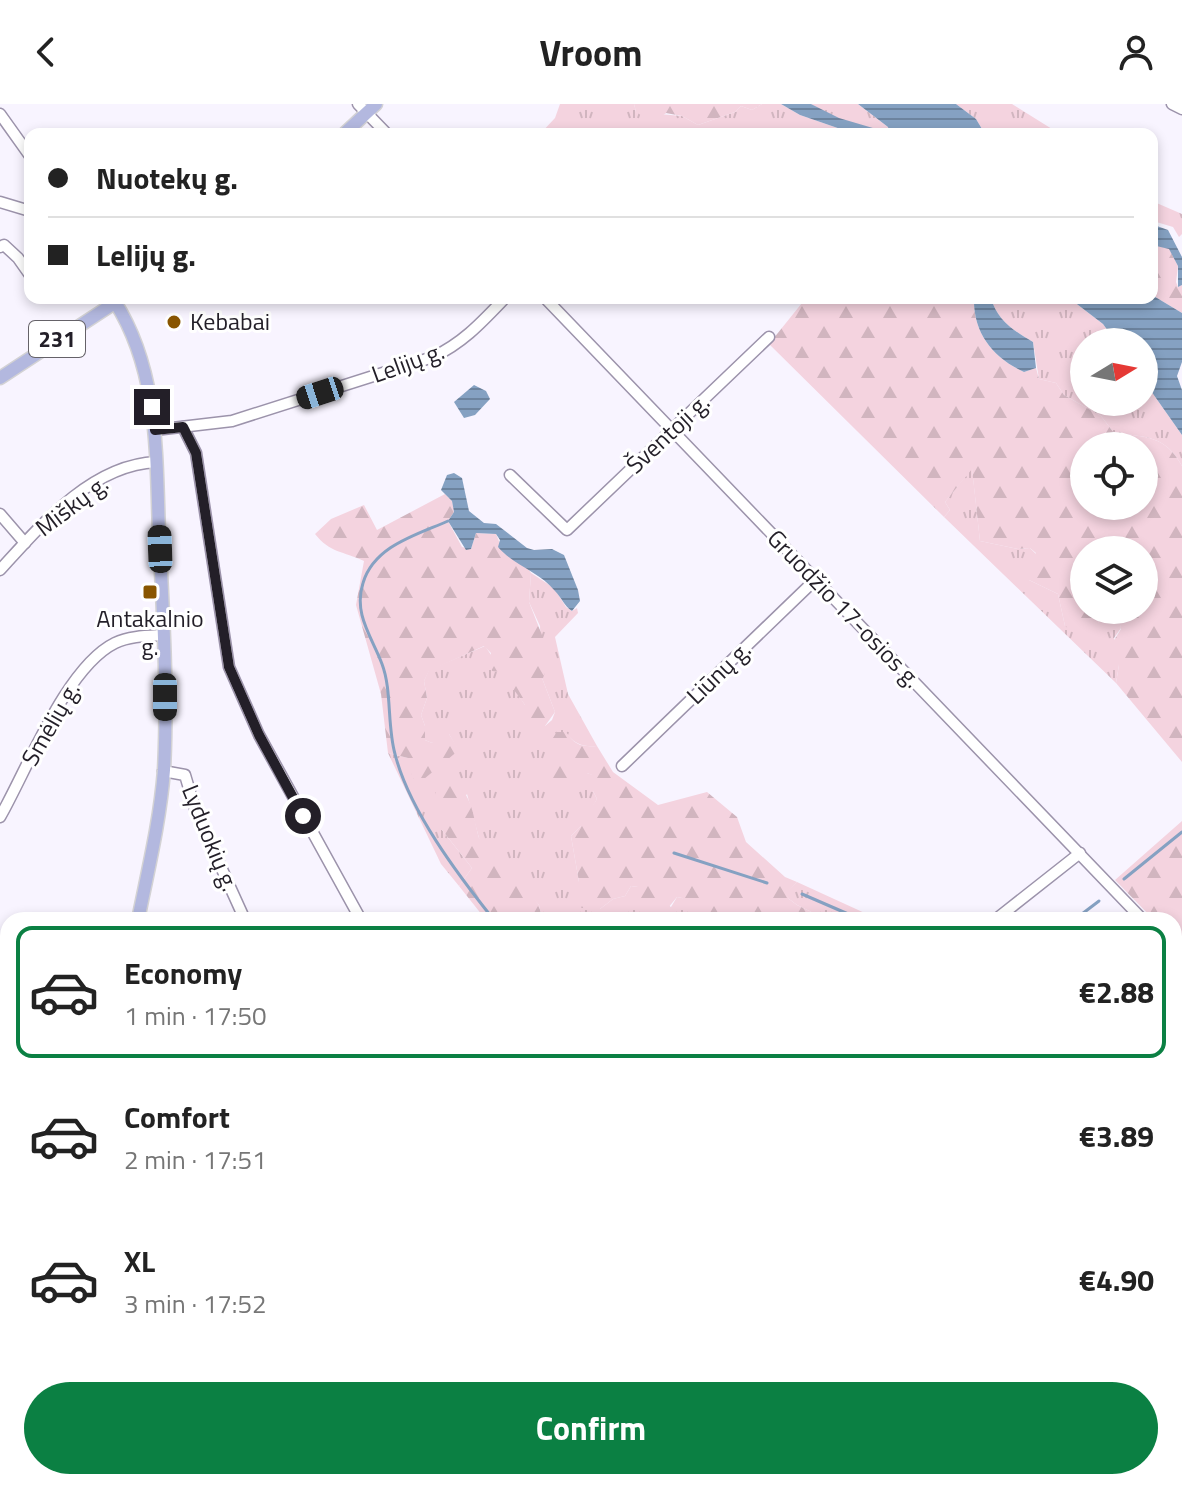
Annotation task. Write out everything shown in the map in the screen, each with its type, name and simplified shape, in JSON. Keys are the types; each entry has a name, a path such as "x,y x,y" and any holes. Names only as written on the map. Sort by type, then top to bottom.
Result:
{"main road":[{"path":"349,128 367,107"},
{"name":"231","path":"0,377 112,304"},
{"path":"119,304 143,371 155,430 164,635 163,771 157,827 140,912"}],"street":[{"path":"8,104 0,112 24,147"},
{"path":"1172,104 1182,109"},
{"path":"367,107 383,128"},
{"path":"0,202 24,209"},
{"path":"0,247 4,245 24,266"},
{"name":"Lelijų g.","path":"155,430 232,421 433,357 467,337 499,304"},
{"name":"Gruodžio 17-osios g.","path":"551,304 1135,912"},
{"name":"Šventoji g.","path":"510,475 567,530 769,337"},
{"path":"183,427 196,453 229,667 259,735 357,912"},
{"name":"Miškų g.","path":"0,570 54,513 100,481 123,469 156,462"},
{"path":"0,514 25,543"},
{"name":"Liūnų g.","path":"622,766 815,580"},
{"name":"Smėlių g.","path":"0,817 75,679 113,643 164,635"},
{"name":"Lyduokių g.","path":"163,771 185,775 201,823 241,912"},
{"path":"1005,912 1080,853"}],"green space":[{"path":"560,104 634,104 636,112 682,116 698,125 735,112 741,106 752,110 762,104 781,104 800,115 838,128 546,128 555,118"},
{"path":"634,104 762,104 752,110 741,106 735,112 698,125 682,116 666,113 653,123 636,112"},
{"path":"811,104 858,104 888,128 866,128"},
{"path":"956,104 1012,104 1050,128 981,128 976,119"},
{"path":"1158,204 1182,214 1182,234 1179,237 1173,227 1158,222"},
{"path":"1158,246 1169,248 1178,266 1176,282 1178,287 1182,285 1182,313 1158,299"},
{"path":"801,304 974,304 981,334 1003,360 1024,372 1036,368 1039,379 1056,383 1070,398 1070,416 1101,416 1113,432 1070,432 1070,520 1158,520 1158,441 1176,456 1182,466 1182,762 1116,683 1119,665 1106,653 1121,629 1120,624 1158,624 1158,536 1070,536 1070,624 1098,624 1103,637 1098,645 1086,641 1065,626 1058,594 1029,580 1025,569 1036,553 1030,548 1018,549 980,541 972,469 945,502 950,510 944,517 769,344"},
{"path":"993,304 1077,304 1103,324 1106,328 1070,328 1070,398 1056,383 1039,379 1033,342 1002,319"},
{"path":"1158,401 1182,435 1182,466 1169,448 1158,441 1158,432 1113,432 1101,416 1158,416"},
{"path":"972,468 980,541 1018,549 1030,548 1036,554 1029,580 1058,594 1065,626 1120,624 1121,628 1114,638 1119,665 1116,683 944,517 950,510 945,502"},
{"path":"445,494 452,501 454,512 448,521 462,547 471,549 476,533 496,534 504,553 527,567 531,573 529,602 549,653 547,670 542,678 555,712 545,726 544,738 535,742 517,715 525,705 501,672 492,671 489,661 491,653 484,646 429,671 424,681 427,698 421,715 425,740 432,743 442,732 449,734 459,750 424,779 412,778 408,758 388,753 381,694 356,605 364,561 332,548 315,534 331,519 364,505 377,530"},
{"path":"531,573 554,588 566,607 572,611 577,608 578,613 555,637 568,694 597,746 579,744 565,732 587,773 593,775 593,791 597,799 581,814 581,826 571,836 579,882 600,909 613,899 625,896 631,886 671,907 677,897 682,898 696,912 540,912 539,905 479,838 467,794 442,830 472,868 459,886 441,864 388,753 408,758 458,750 449,734 432,743 425,740 421,715 427,698 424,681 429,670 485,646 525,705 545,726 552,720 555,712 542,678 540,626 529,602"},
{"path":"557,732 566,732 579,744 597,746 613,772 658,805 707,792 737,817 746,842 785,877 797,882 786,893 797,905 811,912 693,912 685,906 682,898 677,897 665,912 649,912 640,898 638,887 631,886 625,896 613,899 600,909 582,908 575,904 579,882 571,836 581,826 578,803 586,801 593,805 597,799 592,775 587,773 574,790 561,794 554,784 548,743"},
{"path":"438,780 449,781 464,791 472,808 479,838 494,844 539,905 540,912 480,912 459,886 472,868 442,830 433,805"},
{"path":"1182,821 1182,912 1146,912 1115,880"},
{"path":"797,882 863,912 811,912 797,905 785,893"}],"water":[{"path":"781,104 811,104 839,118 873,128 838,128 800,115"},
{"path":"858,104 956,104 976,119 981,128 888,128"},
{"path":"1158,226 1168,230 1182,257 1182,285 1178,287 1178,266 1169,249 1158,246"},
{"path":"1158,299 1182,313 1182,362 1177,376 1182,390 1182,435 1158,401 1158,328 1106,328 1077,304 1158,304"},
{"path":"974,304 993,304 1002,319 1033,342 1036,368 1024,372 1003,360 981,334"},
{"path":"474,385 486,391 490,399 475,415 464,418 454,402"},
{"path":"454,473 462,478 469,511 484,523 496,524 527,548 552,549 564,555 580,601 572,611 549,584 498,547 500,540 496,534 476,533 471,549 466,550 448,521 454,512 452,501 441,490 447,475"}],"waterway":[{"path":"448,521 398,543 376,560 363,583 360,605 385,674 395,754 411,797 436,841 488,912"},
{"path":"1124,879 1182,832"},
{"path":"674,853 767,883"},
{"path":"802,894 844,912"},
{"path":"1085,912 1099,901"}],"place":[{"name":"Kebabai","path":"174,322"},
{"name":"Antakalnio g.","path":"150,592"}],"route":[{"path":"152,407 155,430 183,427 196,453 229,667 259,735 303,816"}]}
